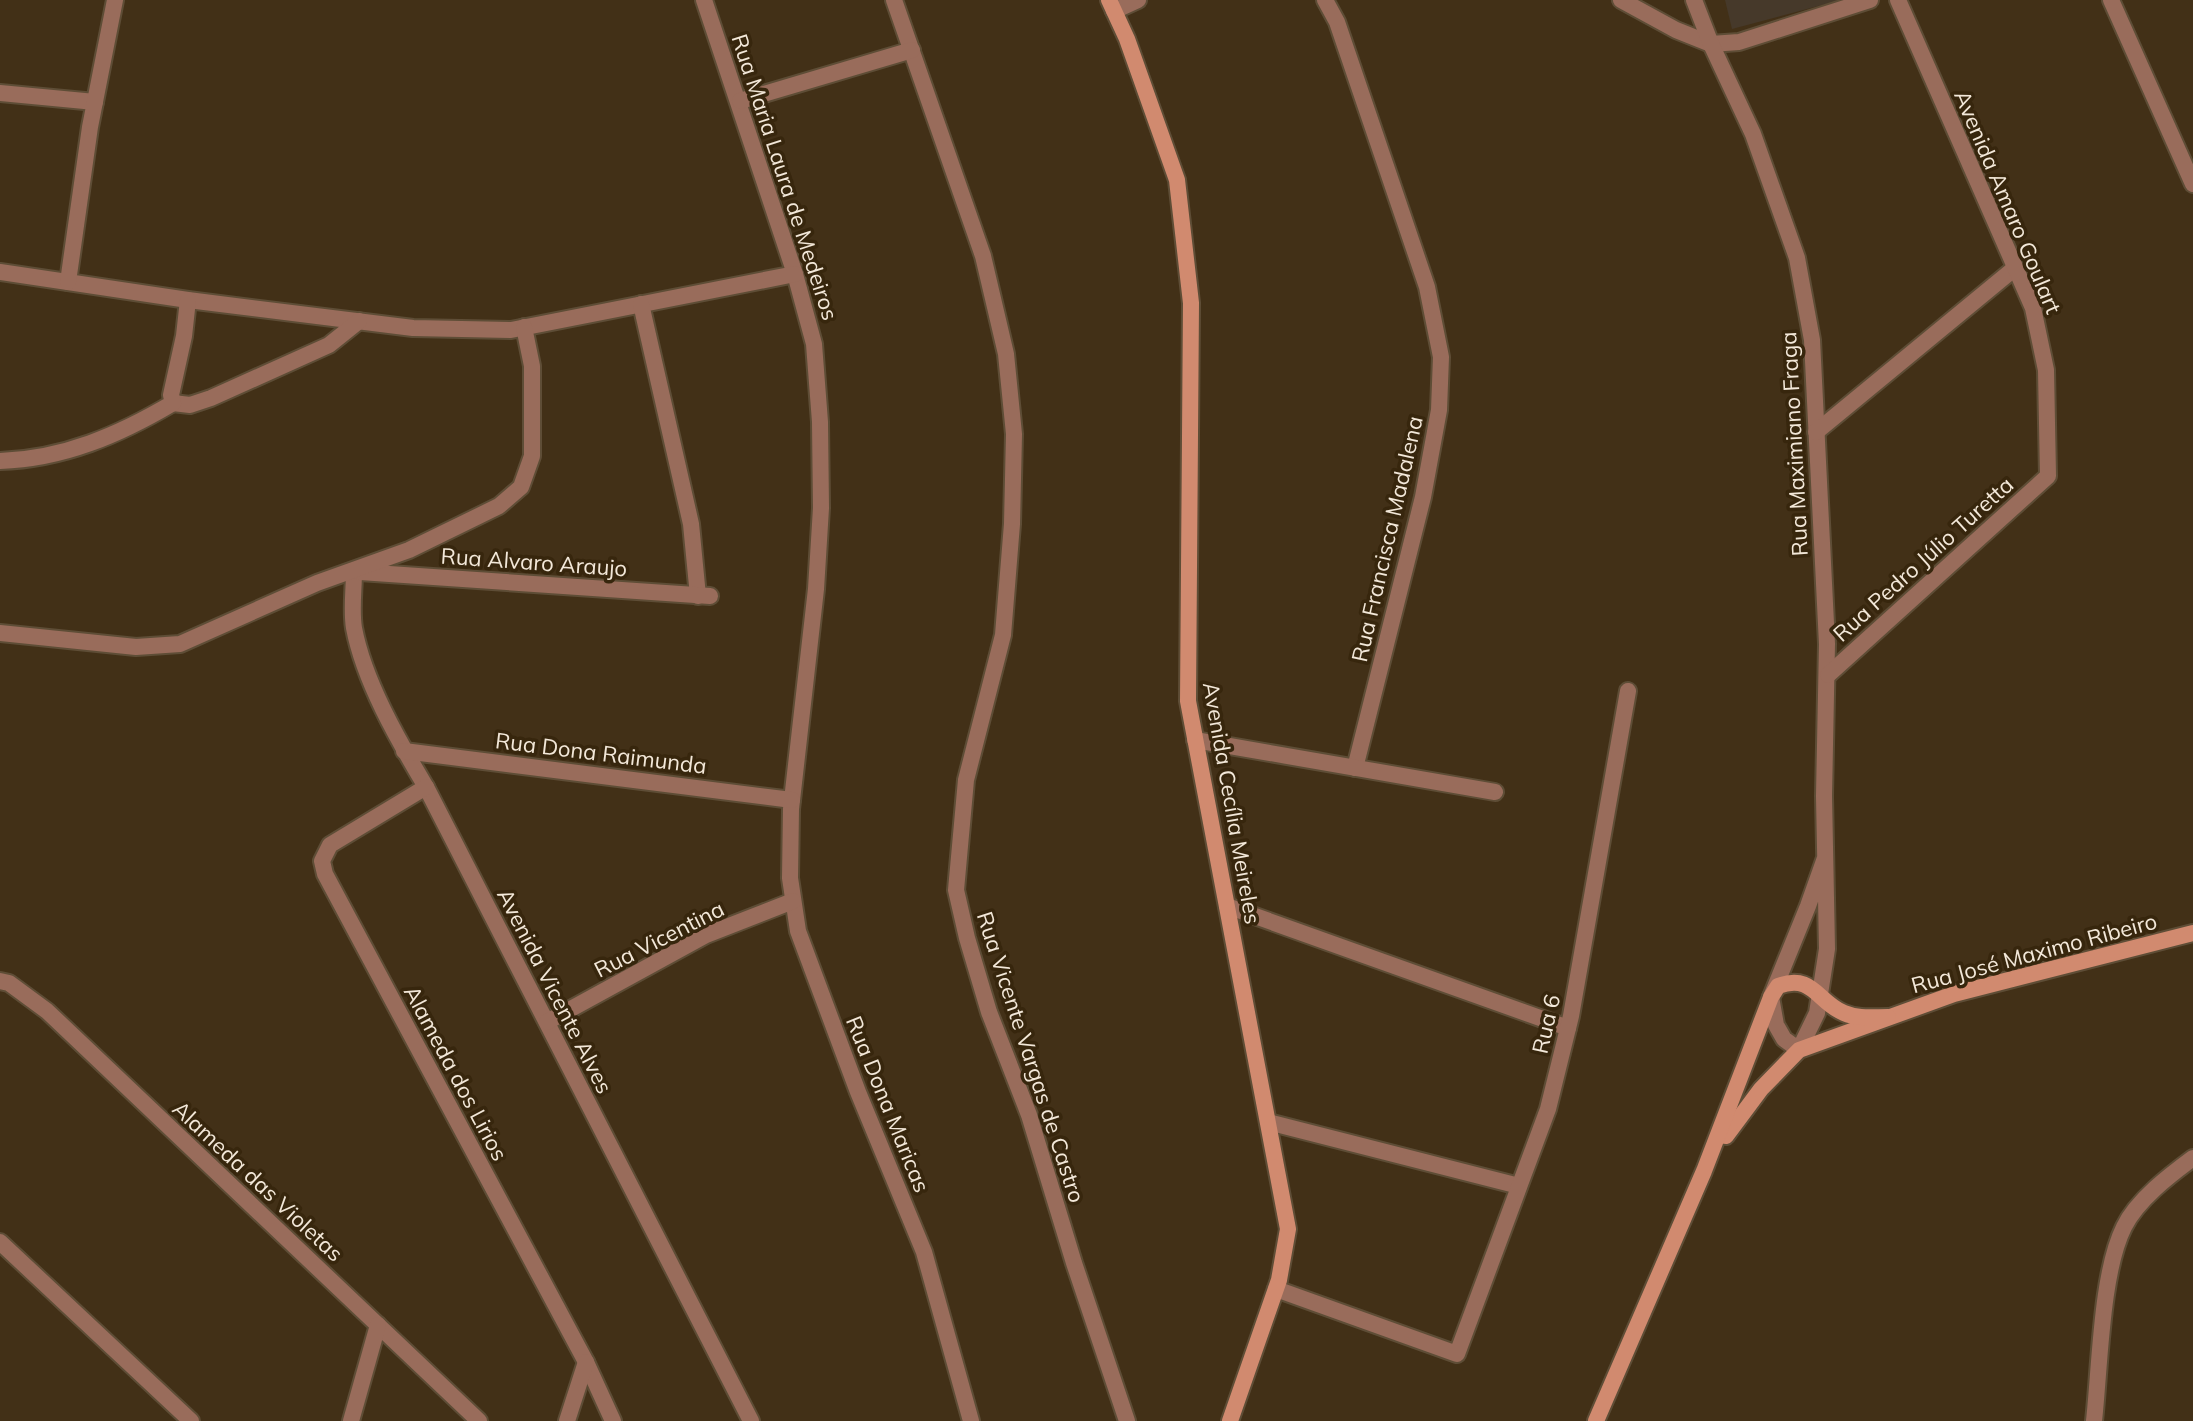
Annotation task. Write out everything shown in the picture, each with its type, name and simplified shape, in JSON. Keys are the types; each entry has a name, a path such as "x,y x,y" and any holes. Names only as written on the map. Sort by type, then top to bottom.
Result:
{"street":[{"path":"68,282 95,102 115,0"},
{"name":"Rua Maria Laura de Medeiros","path":"704,0 740,101 814,344 820,422 821,508 816,589 792,800"},
{"name":"Rua Vicente Vargas de Castro","path":"894,0 983,256 1006,354 1014,434 1012,524 1003,635 966,780 956,890 989,1012 1029,1115 1127,1421"},
{"path":"1111,6 1138,0"},
{"name":"Rua Francisca Madalena","path":"1325,0 1337,22 1401,205 1427,287 1441,357 1439,410 1423,497 1355,768"},
{"path":"1621,0 1676,30 1711,44 1739,42 1870,0"},
{"name":"Rua Maximiano Fraga","path":"1694,0 1753,134 1797,258 1812,340 1828,675 1827,949 1813,1027 1799,1050"},
{"name":"Avenida Amaro Goulart","path":"1898,0 2033,308 2046,370 2048,476"},
{"path":"2111,0 2193,184"},
{"name":"Avenida Cecília Meireles","path":"1111,6 1127,39 1177,180 1191,303 1188,701 1288,1229 1276,1289 1230,1421"},
{"path":"740,101 912,50"},
{"path":"0,93 95,102"},
{"path":"1816,432 2015,268"},
{"path":"0,272 188,300 413,328 511,330 795,274"},
{"path":"173,403 171,395 184,336 188,300"},
{"name":"Rua Alvaro Araujo","path":"354,571 704,596 691,524 641,304"},
{"path":"0,461 27,460 69,452 173,403 190,405 237,387 329,345 359,321"},
{"path":"0,633 136,647 180,644 317,583 409,550 499,506 521,487 532,456 532,366 524,327"},
{"name":"Rua Pedro Júlio Turetta","path":"1828,675 2048,476"},
{"name":"Avenida Vicente Alves","path":"354,571 353,624 360,657 404,751 426,787 751,1421"},
{"name":"Rua 6","path":"1276,1289 1457,1354 1548,1109 1568,1028 1628,691"},
{"path":"1195,740 1495,792"},
{"name":"Rua Dona Raimunda","path":"404,751 792,800"},
{"name":"Alameda dos Lirios","path":"426,787 330,845 322,861 325,874 586,1362 613,1421"},
{"name":"Rua Dona Maricas","path":"792,800 790,878 798,931 858,1092 924,1252 971,1421"},
{"name":"Rua Maximiano Fraga","path":"1771,997 1825,858"},
{"name":"Rua Vicentina","path":"547,1022 706,935 793,901"},
{"path":"1227,906 1568,1028"},
{"name":"Rua José Maximo Ribeiro","path":"1704,1171 1736,1118 1799,1050 1954,994 2193,933"},
{"name":"Alameda das Violetas","path":"0,981 9,983 47,1011 479,1421"},
{"name":"Rua José Maximo Ribeiro","path":"1596,1421 1704,1171 1771,997 1778,986 1788,982 1808,985 1846,1014 1888,1017"},
{"path":"1771,997 1776,1025 1784,1039 1799,1050"},
{"path":"1268,1122 1519,1186"},
{"path":"2094,1421 2109,1276 2124,1226 2159,1183 2193,1158"},
{"path":"0,1242 191,1421"},
{"path":"351,1421 378,1325"},
{"path":"567,1421 586,1362"}],"shaded area":[{"path":"1725,0 1841,0 1732,29"}]}
